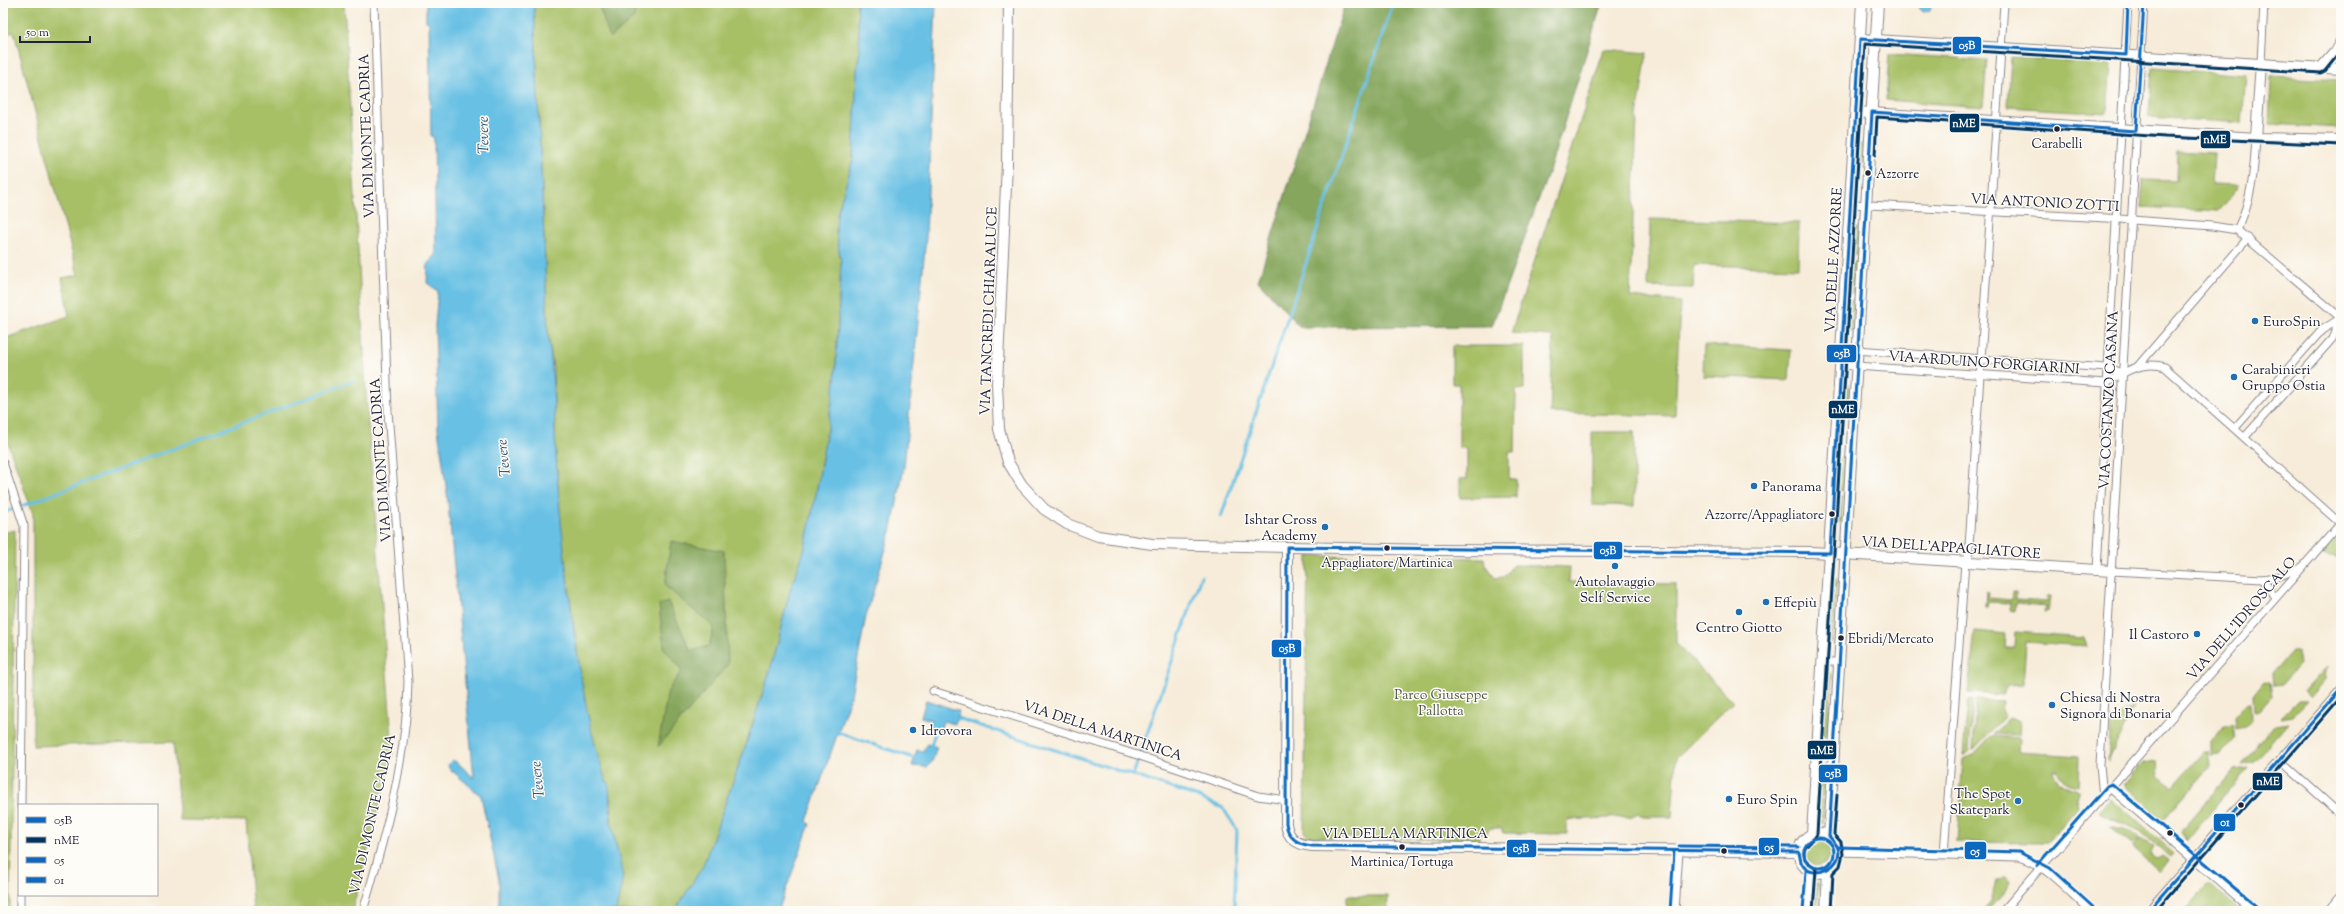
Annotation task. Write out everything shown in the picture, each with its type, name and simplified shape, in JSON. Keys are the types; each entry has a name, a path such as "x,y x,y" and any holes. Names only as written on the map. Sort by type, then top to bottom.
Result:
{"street":[{"name":"VIA DI MONTE CADRIA","path":"363,911 397,774 405,723 408,681 390,433 374,3"},
{"name":"VIA TANCREDI CHIARALUCE","path":"1009,3 1007,164 997,384 999,429 1008,462 1022,485 1044,509 1067,524 1098,536 1152,544 1421,549"},
{"name":"VIA DELLE AZZORRE","path":"1812,834 1862,3"},
{"path":"1829,836 1847,554 1878,3"},
{"path":"1944,854 1981,374 2004,3"},
{"name":"VIA COSTANZO CASANA","path":"2097,570 2106,383 2128,3"},
{"name":"VIA COSTANZO CASANA","path":"2103,797 2100,765 2123,372 2130,220 2144,3"},
{"path":"2264,3 2256,138 2251,188 2247,208 2237,230 2341,318"},
{"path":"1860,38 2261,63 2341,70"},
{"path":"2321,68 2334,54 2341,41"},
{"path":"1856,112 2256,138 2341,140"},
{"name":"VIA ANTONIO ZOTTI","path":"1851,204 2116,219 2237,230"},
{"path":"2138,366 2248,238"},
{"path":"2235,428 2322,330 2341,318"},
{"path":"2246,437 2332,339 2341,318"},
{"name":"VIA ARDUINO FORGIARINI","path":"1842,349 1859,349 2107,368 2123,372"},
{"name":"VIA ARDUINO FORGIARINI","path":"1841,365 2106,383"},
{"path":"2106,383 2123,372 2138,366 2156,365 2168,369 2341,523"},
{"path":"2277,381 2287,390"},
{"path":"2254,406 2265,415"},
{"path":"3,463 24,526 21,804"},
{"name":"VIA DELL'IDROSCALO","path":"2003,911 2111,789 2302,566 2341,523"},
{"name":"VIA DELLA MARTINICA","path":"1287,547 1287,830 1292,839 1304,846 1799,852"},
{"name":"VIA DELL'APPAGLIATORE","path":"1421,549 1830,553 2263,579 2280,576 2302,566"},
{"path":"2263,579 2275,598"},
{"path":"1823,662 1840,662"},
{"path":"2148,911 2341,689"},
{"name":"VIA DELLA MARTINICA","path":"933,691 1137,754 1258,796 1287,800"},
{"path":"1818,753 1835,754"},
{"path":"2280,760 2341,815"},
{"path":"2111,789 2254,911"},
{"path":"1821,833 1829,836 1836,843 1838,852 1836,863 1828,871 1819,873 1811,871 1801,862 1799,852 1803,841 1812,834 1821,833"},
{"path":"1675,911 1679,851"},
{"path":"1838,852 2014,856 2030,861 2041,868 2090,911"},
{"path":"1808,911 1811,871"},
{"path":"1826,911 1828,871"},
{"path":"2328,911 2341,895"},
{"path":"20,896 20,911"}],"green space":[{"path":"3,3 344,3 367,408 393,752 352,911 253,911 246,821 180,820 173,742 33,746 33,514 3,430 3,339 69,316 62,278 78,275 14,32 3,35"},
{"path":"534,3 857,3 860,50 857,70 853,159 837,215 836,232 841,262 835,383 816,494 804,551 790,591 771,667 746,745 703,866 675,911 616,911 623,876 611,822 612,805 593,746 581,679 561,532 556,455 553,367 548,335"},
{"path":"598,3 636,3 634,18 610,38"},
{"path":"1345,3 1602,3 1549,171 1492,326 1300,327 1258,281"},
{"path":"1604,49 1647,53 1637,117 1630,297 1680,302 1675,416 1550,413 1553,336 1511,333"},
{"path":"1889,54 1987,60 1983,107 1886,100"},
{"path":"2011,57 2111,64 2107,113 2008,107"},
{"path":"2152,68 2246,75 2242,123 2149,117"},
{"path":"2271,77 2341,80 2341,128 2269,124"},
{"path":"1858,144 1863,144 1861,181 1856,181"},
{"path":"2177,151 2214,153 2212,184 2239,185 2219,211 2141,207 2143,180 2176,181"},
{"path":"1650,219 1799,223 1798,268 1694,265 1693,288 1648,287"},
{"path":"1854,228 1858,228 1857,255 1852,255"},
{"path":"1852,262 1857,262 1854,293 1850,293"},
{"path":"1850,300 1854,300 1852,332 1848,331"},
{"path":"1704,345 1791,350 1789,380 1703,376"},
{"path":"1452,346 1524,346 1524,389 1516,390 1515,452 1509,452 1509,479 1516,479 1516,497 1460,498 1460,479 1467,479 1467,448 1459,448 1459,384 1452,384"},
{"path":"1844,384 1849,384 1847,415 1842,415"},
{"path":"1592,432 1634,432 1634,506 1592,505"},
{"path":"1840,458 1845,458 1843,491 1838,490"},
{"path":"1837,497 1842,497 1841,522 1836,522"},
{"path":"15,530 10,911 3,911 3,533"},
{"path":"2341,539 2341,558 2323,554 2335,540"},
{"path":"671,541 724,551 728,664 658,747 668,691 682,670 664,648 659,605 668,602 691,651 709,646 714,627 665,586"},
{"name":"Parco Giuseppe Pallotta","path":"1308,556 1484,558 1485,565 1495,578 1504,577 1513,565 1570,567 1569,582 1676,584 1676,643 1733,702 1676,758 1672,817 1643,817 1638,813 1630,817 1567,820 1567,834 1503,833 1501,828 1490,828 1487,833 1479,833 1479,840 1309,837 1304,832"},
{"path":"1832,579 1837,579 1832,643 1829,642"},
{"path":"1986,591 1988,592 1987,598 2012,600 2013,593 2016,593 2016,600 2046,602 2047,596 2050,596 2048,612 2045,612 2046,606 2016,603 2015,611 2011,610 2011,603 1988,602 1987,607 1985,607"},
{"path":"1975,631 2006,634 2005,647 2014,647 2015,632 2084,637 2087,646 2026,642 2023,685 2007,686 2002,695 1968,693"},
{"path":"2292,651 2297,651 2299,665 2281,685 2273,686 2272,673"},
{"path":"2327,666 2325,676 2327,678 2310,698 2304,692"},
{"path":"1829,672 1832,675 1828,734 1825,737 1823,735 1827,675"},
{"path":"2264,681 2270,682 2272,696 2259,711 2254,712 2253,695"},
{"path":"1968,700 1973,700 1969,751 1963,756"},
{"path":"1976,700 2002,702 2001,709 2005,716 1973,750"},
{"path":"2297,701 2307,701 2293,716 2280,718"},
{"path":"2250,703 2251,720 2245,727 2235,729 2234,716 2245,704"},
{"path":"2133,707 2108,762 2111,720"},
{"path":"2009,718 2020,721 2019,735 1994,734"},
{"path":"2288,723 2255,761 2241,764 2275,725"},
{"path":"2232,725 2234,740 2220,755 2211,756 2211,742 2226,726"},
{"name":"The Spot Skatepark","path":"1991,736 2019,738 2018,752 2080,756 2079,786 2065,781 2057,770 2052,770 2059,783 2079,791 2076,797 2078,807 2047,843 1957,842 1963,759 1974,754"},
{"path":"2203,752 2208,752 2210,767 2163,820 2124,785 2143,763 2157,761 2159,776 2172,787"},
{"path":"1824,766 1826,768 1824,797 1819,797 1821,768"},
{"path":"2248,768 2186,842 2181,831 2234,770"},
{"path":"2111,798 2174,854 2171,857 2140,832 2098,813"},
{"path":"1819,799 1824,800 1823,822 1821,825 1818,823"},
{"path":"2110,826 2123,829 2141,839 2132,844"},
{"path":"2142,839 2154,847 2151,853 2152,857 2156,859 2162,856 2168,860 2159,872 2132,847"},
{"path":"1818,840 1827,844 1831,853 1827,862 1818,866 1809,862 1805,853 1809,844"},
{"path":"2006,876 2010,881 2004,893 1988,911 1983,911 1991,902 1997,881"},
{"path":"1815,883 1819,885 1817,911 1812,911"},
{"path":"2209,884 2240,911 2185,911"},
{"path":"1347,896 1388,896 1387,911 1347,911"}],"water":[{"name":"Tevere","path":"426,3 534,3 548,335 553,380 559,498 565,561 582,684 594,743 606,781 609,783 611,822 623,876 616,911 499,911 499,880 481,796 449,768 448,764 452,760 458,763 474,778 447,492 438,429 435,325 438,291 427,283 428,263 436,255 434,138 431,136 429,22 426,21"},
{"path":"857,3 936,3 926,237 904,467 892,528 866,616 851,695 807,821 810,824 778,911 675,911 703,866 746,745 771,667 790,591 804,551 816,494 835,383 841,262 836,232 837,215 853,159 857,70 860,50"},
{"path":"1897,3 1932,4 1930,10 1924,12 1919,9 1917,5"},
{"path":"926,700 959,711 955,724 943,721 940,731 929,727 931,720 921,717"},
{"path":"927,744 937,747 932,762 927,767 912,766 917,750 923,751"}],"waterway":[{"path":"1221,517 1393,3"},
{"path":"3,513 353,381"},
{"path":"1133,775 1201,576"},
{"path":"957,718 1193,795 1223,808 1237,830 1234,911"},
{"path":"931,746 936,729"},
{"path":"834,731 869,743"},
{"path":"872,744 914,758"}],"transit line":[{"name":"05B","path":"2128,3 2126,55 1860,39 1830,553 1287,547 1286,823 1291,836 1302,844 1312,846 1799,852 1801,863 1813,872 1820,872 1833,865 1837,860 1839,853 1837,846 1829,836 1872,112 2136,131 2144,3"},
{"name":"nME","path":"1813,911 1816,870 1806,861 1804,851 1817,834 1865,44 2321,73 2325,71 2341,51"},
{"name":"nME","path":"1875,155 1877,117 2165,137 2341,145"},
{"name":"01","path":"2148,911 2341,689"},
{"name":"nME","path":"2155,911 2341,697"},
{"name":"05","path":"2037,865 2107,786 2112,784 2257,907"},
{"name":"nME","path":"1831,911 1833,873 1840,866 1843,854 1841,842 1834,834 1837,795"},
{"name":"05","path":"1819,838 1825,839 1833,847 1834,853 1833,859 1825,867 1819,868 1813,867 1805,859 1804,853 1805,847 1813,839 1819,838"},
{"name":"05","path":"1679,846 1799,847"},
{"name":"05","path":"1839,847 2019,852 2050,868 2093,907"},
{"name":"05","path":"1670,911 1674,851"},
{"name":"05","path":"1803,911 1806,871"}],"place":[{"name":"Carabelli","path":"2057,129"},
{"name":"Azzorre","path":"1868,173"},
{"name":"EuroSpin","path":"2255,321"},
{"name":"Carabinieri Gruppo Ostia","path":"2234,377"},
{"name":"Panorama","path":"1754,486"},
{"name":"Azzorre/Appagliatore","path":"1832,514"},
{"name":"Ishtar Cross Academy","path":"1325,527"},
{"name":"Appagliatore/Martinica","path":"1387,548"},
{"name":"Autolavaggio Self Service","path":"1615,566"},
{"name":"Effepiù","path":"1766,602"},
{"name":"Centro Giotto","path":"1739,612"},
{"name":"Il Castoro","path":"2197,634"},
{"name":"Ebridi/Mercato","path":"1841,638"},
{"name":"Chiesa di Nostra Signora di Bonaria","path":"2052,705"},
{"name":"Idrovora","path":"913,730"},
{"name":"Euro Spin","path":"1729,799"},
{"name":"The Spot Skatepark","path":"2018,801"},
{"name":"Martinica/Tortuga","path":"1402,847"}]}
